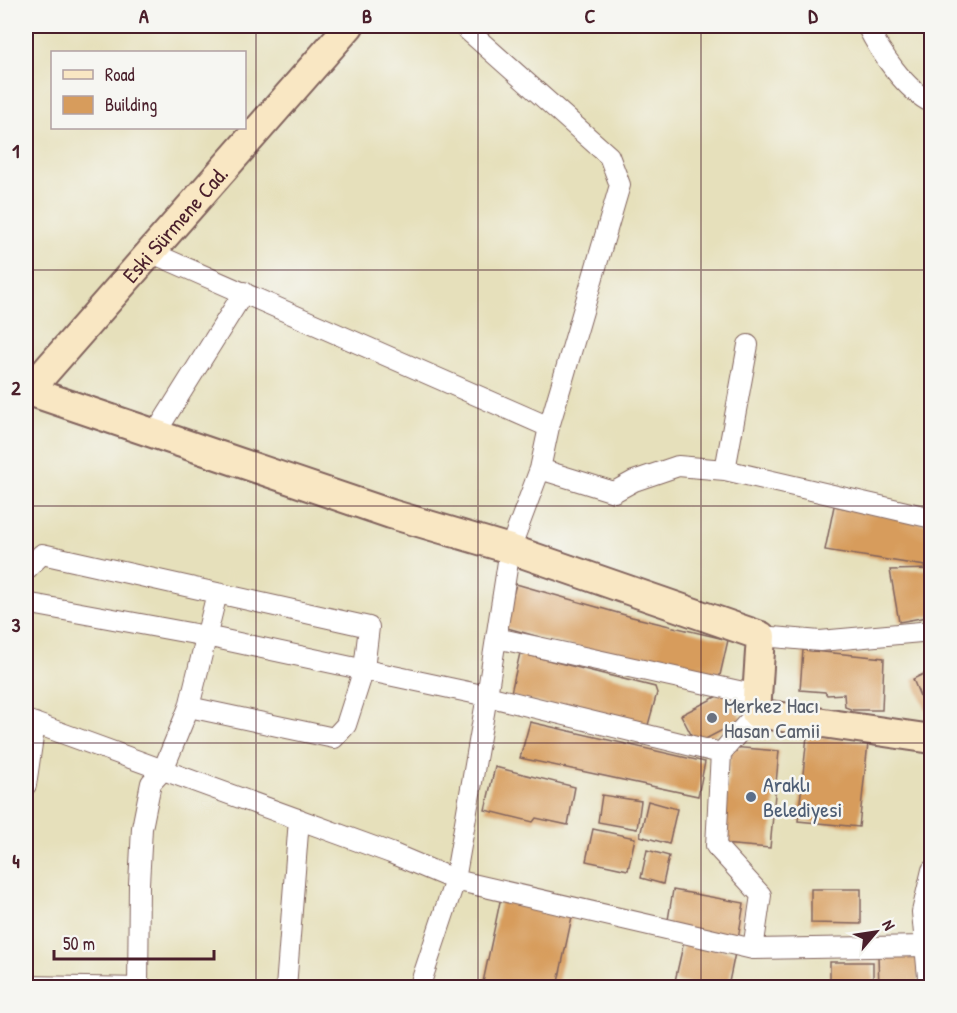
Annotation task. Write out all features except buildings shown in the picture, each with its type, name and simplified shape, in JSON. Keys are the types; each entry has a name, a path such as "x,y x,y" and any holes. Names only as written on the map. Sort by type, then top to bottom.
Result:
{"street":[{"name":"Eski Sürmene Cad.","path":"26,392 349,26"},
{"path":"419,987 455,880 510,549 540,469 549,427 620,185 609,156 463,26"},
{"path":"871,27 893,67 921,97 932,103"},
{"path":"150,252 549,427"},
{"path":"155,434 244,292"},
{"path":"725,470 748,345"},
{"path":"26,392 391,514 510,549 761,636 820,641 932,631"},
{"path":"540,469 614,492 678,466 725,470 932,518"},
{"path":"26,570 42,554 369,627 364,669 346,725 334,738 189,707"},
{"path":"138,987 142,828 151,783 163,770 189,707 217,593"},
{"path":"26,603 206,636 364,669 487,696 721,753"},
{"path":"753,949 761,895 716,846 721,753 756,704 761,636"},
{"path":"496,638 756,704 932,739"},
{"path":"26,785 30,721 391,853 455,880 753,949 926,946"},
{"path":"286,987 300,819"},
{"path":"930,987 922,912 932,870"},
{"path":"26,986 144,987"}],"place":[{"name":"Merkez Hacı Hasan Camii","path":"712,718"},
{"name":"Araklı Belediyesi","path":"751,797"}]}
